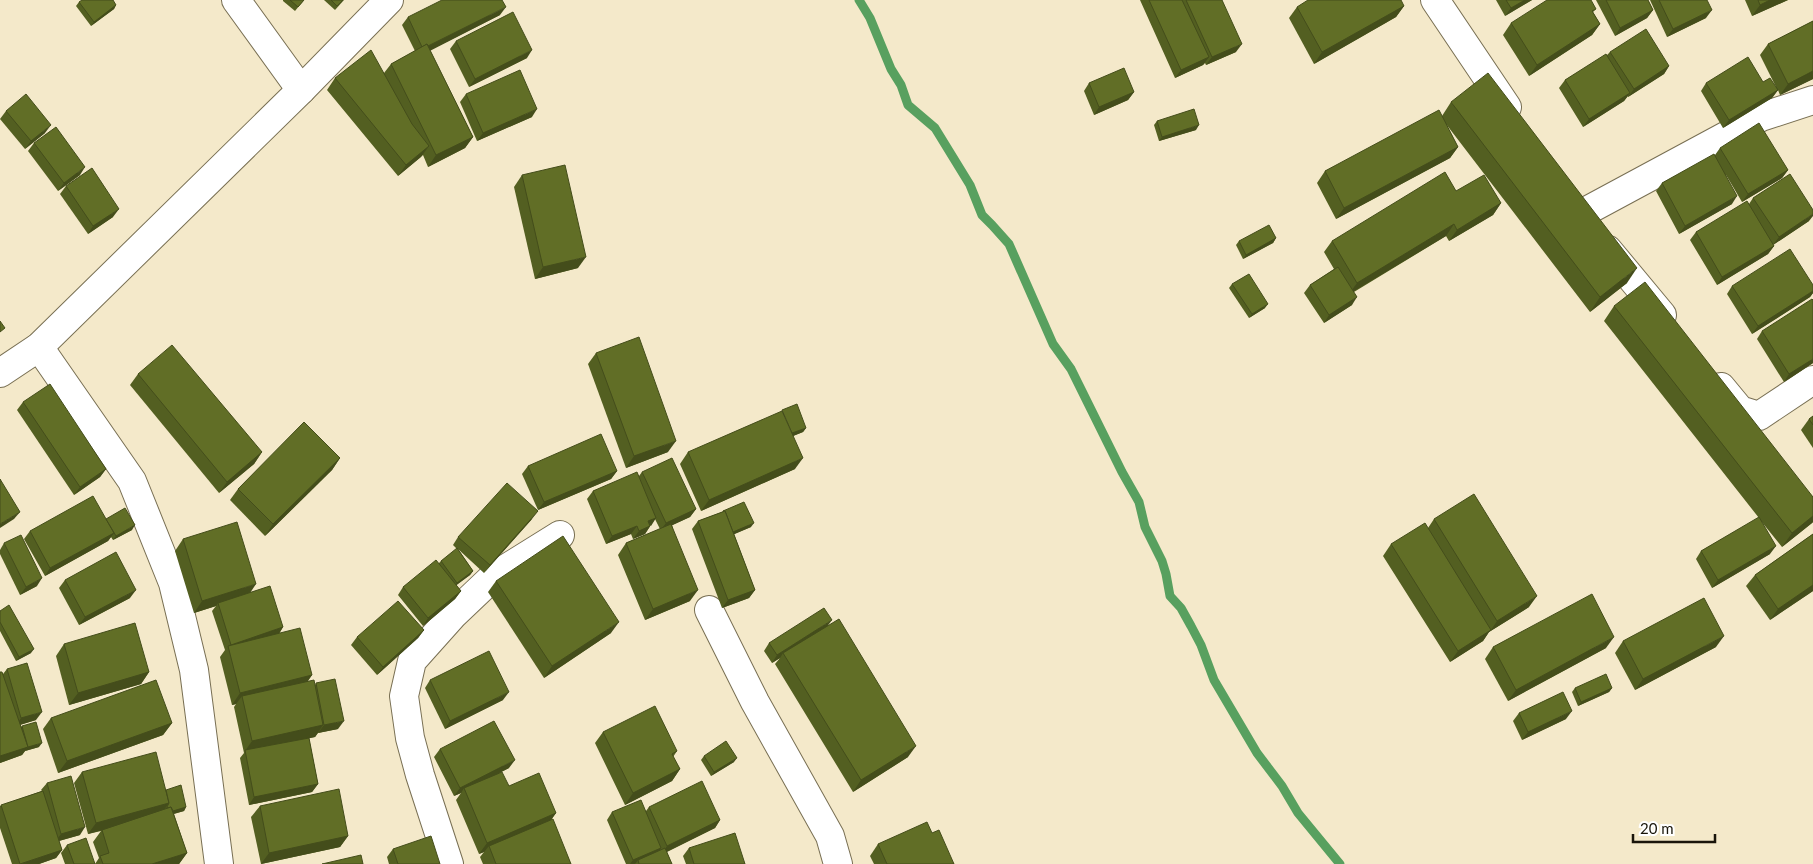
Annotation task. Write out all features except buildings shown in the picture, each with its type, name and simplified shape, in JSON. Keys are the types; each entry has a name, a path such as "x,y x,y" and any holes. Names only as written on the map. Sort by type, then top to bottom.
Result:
{"street":[{"path":"236,0 302,90"},
{"path":"0,373 39,347 302,90 389,0"},
{"path":"1435,0 1518,124"},
{"path":"1678,335 1574,206 1761,117 1813,100"},
{"path":"39,347 132,481 173,583 194,670 219,864"},
{"path":"1703,365 1740,410 1759,416 1813,380"},
{"path":"449,864 410,738 404,696 412,661 454,614 494,576 560,534"},
{"path":"709,610 755,702 830,836 838,864"}],"waterway":[{"path":"859,0 870,18 891,69 901,85 908,105 935,128 970,185 982,215 1009,244 1053,344 1071,369 1139,502 1145,527 1162,561 1170,596 1181,608 1201,645 1214,680 1257,753 1282,786 1298,813 1340,864"}]}
